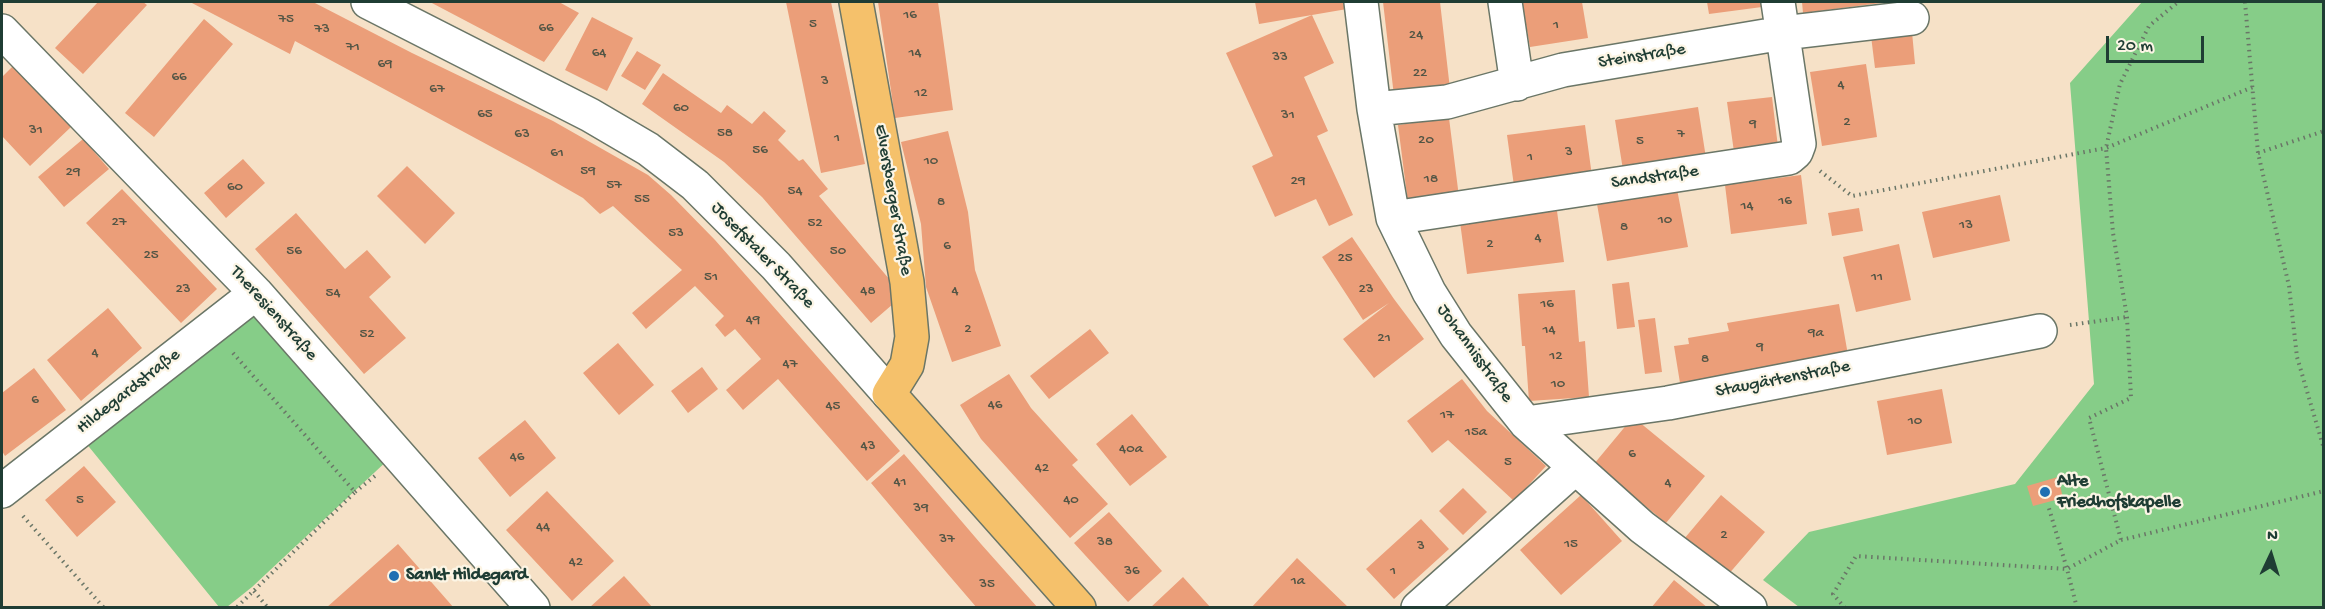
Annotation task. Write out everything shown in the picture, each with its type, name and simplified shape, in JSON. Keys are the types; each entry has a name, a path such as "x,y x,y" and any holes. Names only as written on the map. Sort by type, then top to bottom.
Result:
{"main road":[{"name":"Elversberger Straße","path":"856,2 907,282 912,337 907,365 889,394"},
{"name":"Josefstaler Straße","path":"889,394 1079,608"}],"street":[{"name":"Josefstaler Straße","path":"368,2 590,115 648,149 695,185 776,266 889,394"},
{"name":"Johannisstraße","path":"1361,2 1374,109 1393,218 1429,292 1456,335 1526,423 1642,527 1750,608"},
{"path":"1505,2 1517,84"},
{"path":"1778,2 1798,144 1796,152"},
{"name":"Steinstraße","path":"1374,109 1447,102 1563,70 1783,33 1912,18"},
{"name":"Theresienstraße","path":"2,31 256,293 533,608"},
{"name":"Sandstraße","path":"1393,218 1789,158 1796,152"},
{"name":"Hildegardstraße","path":"9,500 211,328 256,293"},
{"name":"Staugärtenstraße","path":"1526,423 1668,403 2040,331"},
{"path":"1418,608 1575,468"}],"path":[{"path":"2121,540 2088,418 2131,398 2127,317 2113,233 2106,148 2120,84 2149,26 2178,2"},
{"path":"2246,2 2258,153 2289,286 2297,357 2324,449"},
{"path":"1796,152 1852,196 2106,148 2253,87"},
{"path":"2258,153 2324,131"},
{"path":"2040,331 2127,317"},
{"path":"211,328 355,492 236,608"},
{"path":"1845,608 1833,594 1856,556 2067,569 2121,540 2324,491"},
{"path":"9,500 104,608"},
{"path":"2048,505 2077,608"},
{"path":"254,591 268,608"}],"green space":[{"path":"2142,2 2323,2 2323,607 1799,607 1763,580 1809,532 2015,484 2094,384 2070,83"},
{"path":"253,300 390,458 252,587 227,607 219,607 81,437"}],"building":[{"path":"98,2 143,2 147,5 83,74 55,48"},
{"path":"190,2 313,2 553,121 648,175 715,240 900,451 867,481 778,379 743,410 726,390 761,359 735,329 725,337 715,325 724,316 695,286 646,329 632,313 682,270 613,206 600,214 583,198 527,166 295,41 290,54"},
{"path":"430,2 559,2 579,13 544,62"},
{"path":"786,2 831,2 865,164 821,173"},
{"path":"878,2 938,2 953,110 895,118"},
{"path":"1255,2 1346,2 1347,9 1259,24"},
{"path":"1383,2 1440,2 1450,89 1394,96"},
{"path":"1522,2 1582,2 1588,38 1530,47"},
{"path":"1707,2 1761,2 1762,7 1709,14"},
{"path":"1802,2 1880,2 1881,3 1803,13"},
{"path":"1312,15 1334,63 1304,77 1328,131 1317,136 1353,215 1329,226 1316,199 1275,217 1252,166 1273,156 1226,53"},
{"path":"592,17 633,38 607,91 565,70"},
{"path":"204,19 233,44 154,137 125,113"},
{"path":"1912,32 1915,64 1875,68 1871,36"},
{"path":"637,51 661,65 645,90 621,76"},
{"path":"1866,64 1877,137 1822,146 1810,72"},
{"path":"13,66 71,127 30,166 2,136 2,77"},
{"path":"663,73 721,113 727,105 752,124 764,111 786,131 778,140 799,161 803,159 828,189 819,196 890,280 893,304 871,323 762,197 724,162 642,104"},
{"path":"1772,97 1778,147 1734,152 1727,102"},
{"path":"1698,107 1706,158 1623,170 1615,120"},
{"path":"1449,118 1459,197 1408,203 1398,125"},
{"path":"1585,125 1592,176 1514,186 1507,135"},
{"path":"948,131 968,212 975,270 1001,346 952,362 926,287 921,224 901,142"},
{"path":"83,139 109,169 64,207 38,177"},
{"path":"243,159 265,183 226,218 204,193"},
{"path":"407,166 455,213 425,244 377,196"},
{"path":"1801,175 1807,224 1731,234 1725,185"},
{"path":"122,189 217,289 181,323 86,223"},
{"path":"1677,189 1688,247 1607,261 1597,204"},
{"path":"2000,195 2010,241 1933,258 1922,212"},
{"path":"1859,208 1863,231 1832,236 1828,213"},
{"path":"1557,211 1564,262 1467,274 1460,222"},
{"path":"296,213 345,269 367,250 391,277 369,297 406,338 364,374 255,249"},
{"path":"1352,237 1424,339 1374,378 1343,339 1389,303 1363,320 1322,257"},
{"path":"1899,244 1911,300 1856,312 1843,257"},
{"path":"1629,282 1635,327 1617,329 1612,284"},
{"path":"1575,290 1579,342 1585,341 1589,397 1529,401 1518,294"},
{"path":"1839,304 1848,355 1680,383 1674,346 1689,344 1688,338 1729,331 1727,323"},
{"path":"108,308 142,348 81,401 47,360"},
{"path":"1655,318 1662,372 1645,374 1638,320"},
{"path":"1090,329 1109,353 1049,399 1030,376"},
{"path":"618,343 654,385 619,415 583,373"},
{"path":"702,367 718,389 688,413 671,391"},
{"path":"34,368 66,410 5,456 2,451 2,393"},
{"path":"1009,374 1031,408 1078,460 1072,465 1108,504 1070,538 981,439 960,405"},
{"path":"1462,379 1487,411 1546,466 1514,501 1448,440 1432,453 1407,421"},
{"path":"1942,389 1952,443 1887,455 1877,401"},
{"path":"1132,414 1167,457 1130,486 1096,444"},
{"path":"1633,417 1705,476 1666,523 1594,464"},
{"path":"525,420 556,458 510,497 478,458"},
{"path":"904,454 1038,608 977,608 871,483"},
{"path":"84,466 116,502 77,537 45,500"},
{"name":"Alte Friedhofskapelle","path":"2058,477 2063,498 2033,506 2027,486"},
{"path":"1463,488 1487,512 1463,535 1439,511"},
{"path":"547,491 614,561 572,601 506,530"},
{"path":"1581,495 1622,541 1561,595 1520,550"},
{"path":"1721,495 1765,532 1727,576 1684,539"},
{"path":"1109,512 1162,571 1128,602 1074,543"},
{"path":"1421,519 1449,549 1394,599 1366,569"},
{"name":"Sankt Hildegard","path":"398,544 454,608 326,608"},
{"path":"1297,558 1349,608 1251,608"},
{"path":"624,576 653,608 589,608"},
{"path":"1183,577 1211,608 1150,608"},
{"path":"1674,580 1708,608 1651,608"}],"place":[{"name":"Alte Friedhofskapelle","path":"2045,492"},
{"name":"Sankt Hildegard","path":"394,576"}]}
